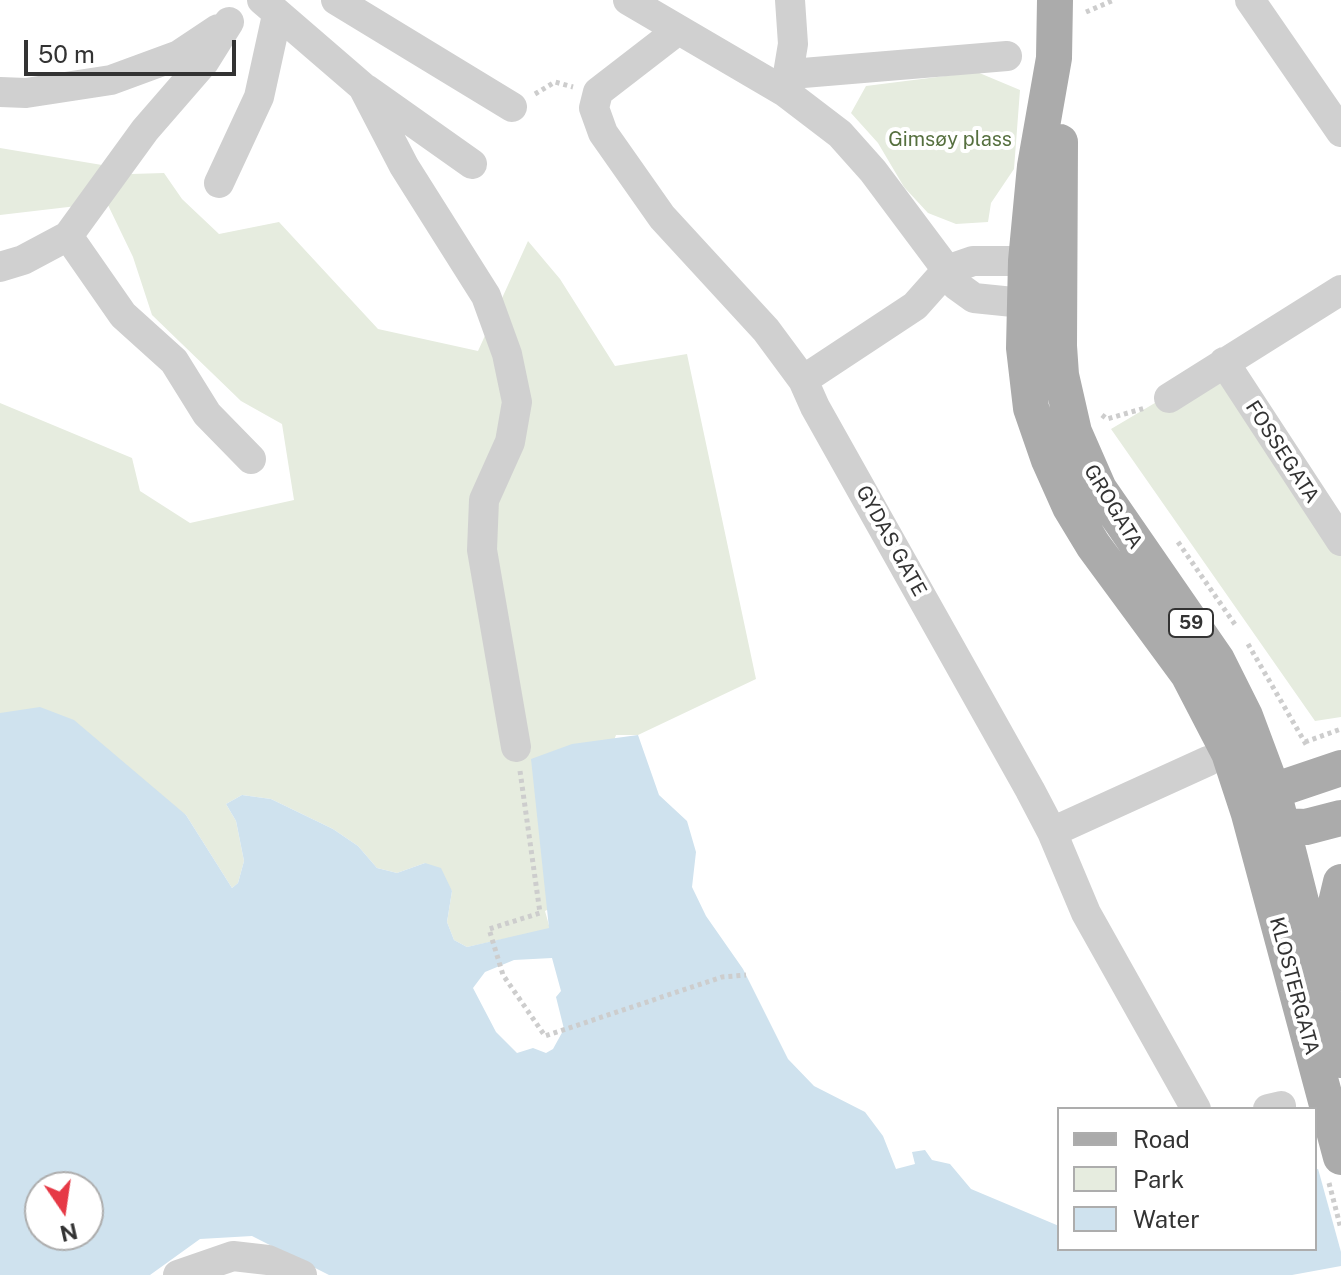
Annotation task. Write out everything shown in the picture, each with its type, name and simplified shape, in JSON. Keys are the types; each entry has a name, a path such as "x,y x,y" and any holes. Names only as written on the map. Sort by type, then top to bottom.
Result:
{"main road":[{"name":"GROGATA","path":"1070,6 1054,58 1035,166 1023,303 1031,408 1053,470 1093,545 1201,696 1229,753 1261,803 1282,826"},
{"name":"GROGATA","path":"1054,58 1061,117 1056,287 1061,375 1074,432 1086,463 1119,521 1217,660 1245,716 1261,803"},
{"path":"1261,803 1341,768"},
{"name":"KLOSTERGATA","path":"1261,803 1337,1143"},
{"path":"1282,826 1306,827 1341,818"},
{"name":"KLOSTERGATA","path":"1282,826 1338,1047"},
{"path":"1338,1047 1333,928 1341,882"}],"street":[{"path":"336,0 512,107"},
{"path":"628,0 677,31 788,83 840,134 947,270 956,285 974,298 1023,303 1056,287 1026,261 973,261 947,270 915,306 803,380"},
{"path":"788,83 790,0"},
{"path":"1250,0 1341,132"},
{"path":"270,7 363,87 472,164"},
{"path":"219,183 259,97 270,7"},
{"path":"0,92 26,93 111,80 179,55 238,11"},
{"path":"0,267 23,260 68,236 145,130 204,62 238,11"},
{"path":"598,92 677,31"},
{"path":"788,83 1007,56"},
{"path":"363,87 404,166 486,296 507,354 517,402 510,442 484,500 482,550 516,747"},
{"name":"GYDAS GATE","path":"598,92 594,108 597,120 638,184 679,238 766,330 803,380 815,407 1052,832 1086,913 1195,1107"},
{"path":"68,236 123,315 174,361 207,414 251,459"},
{"path":"1169,398 1341,290"},
{"name":"FOSSEGATA","path":"1224,362 1341,541"},
{"path":"1052,832 1208,761"},
{"path":"178,1275 233,1256 268,1260 302,1275"}],"path":[{"path":"1070,6 1114,0"},
{"path":"512,107 555,82 598,92"},
{"path":"1096,410 1107,419 1169,398"},
{"path":"1305,742 1341,729"},
{"path":"516,747 540,913 489,929 503,975 545,1036 722,977 746,975"}],"green space":[{"name":"Gimsøy plass","path":"977,72 1020,90 1014,169 991,203 988,222 956,224 928,213 904,187 878,143 851,113 866,86"},
{"path":"0,148 102,165 94,204 0,215"},
{"path":"164,173 182,199 219,234 279,222 378,329 478,351 528,241 560,279 615,366 687,354 756,679 638,735 616,735 549,909 545,911 550,929 467,947 454,940 447,922 452,891 425,863 397,873 377,868 358,846 333,829 271,799 242,795 226,804 236,821 244,861 238,883 232,888 186,815 0,713 0,403 132,458 140,491 190,523 294,500 282,424 241,401 152,315 133,257 107,203 131,174"},
{"path":"1224,362 1341,553 1341,717 1315,721 1111,429"}],"water":[{"path":"40,707 74,720 186,815 232,888 238,883 244,861 236,821 226,804 242,795 271,799 333,829 358,846 377,868 397,873 425,863 441,868 452,891 447,922 454,940 467,947 549,928 531,759 572,744 638,735 659,795 687,821 696,852 692,887 706,916 743,969 788,1059 814,1086 865,1112 883,1136 896,1169 915,1164 912,1152 925,1150 932,1160 950,1164 971,1189 1057,1225 1057,1251 1317,1251 1317,1169 1341,1160 1341,1266 1292,1275 329,1275 252,1236 200,1239 150,1275 0,1275 0,713","holes":["552,958 561,991 556,997 564,1029 553,1049 546,1053 533,1048 517,1053 496,1032 473,988 485,972 514,960"]}],"pier":[{"path":"1341,1156 1341,1252 1317,1165"}]}
